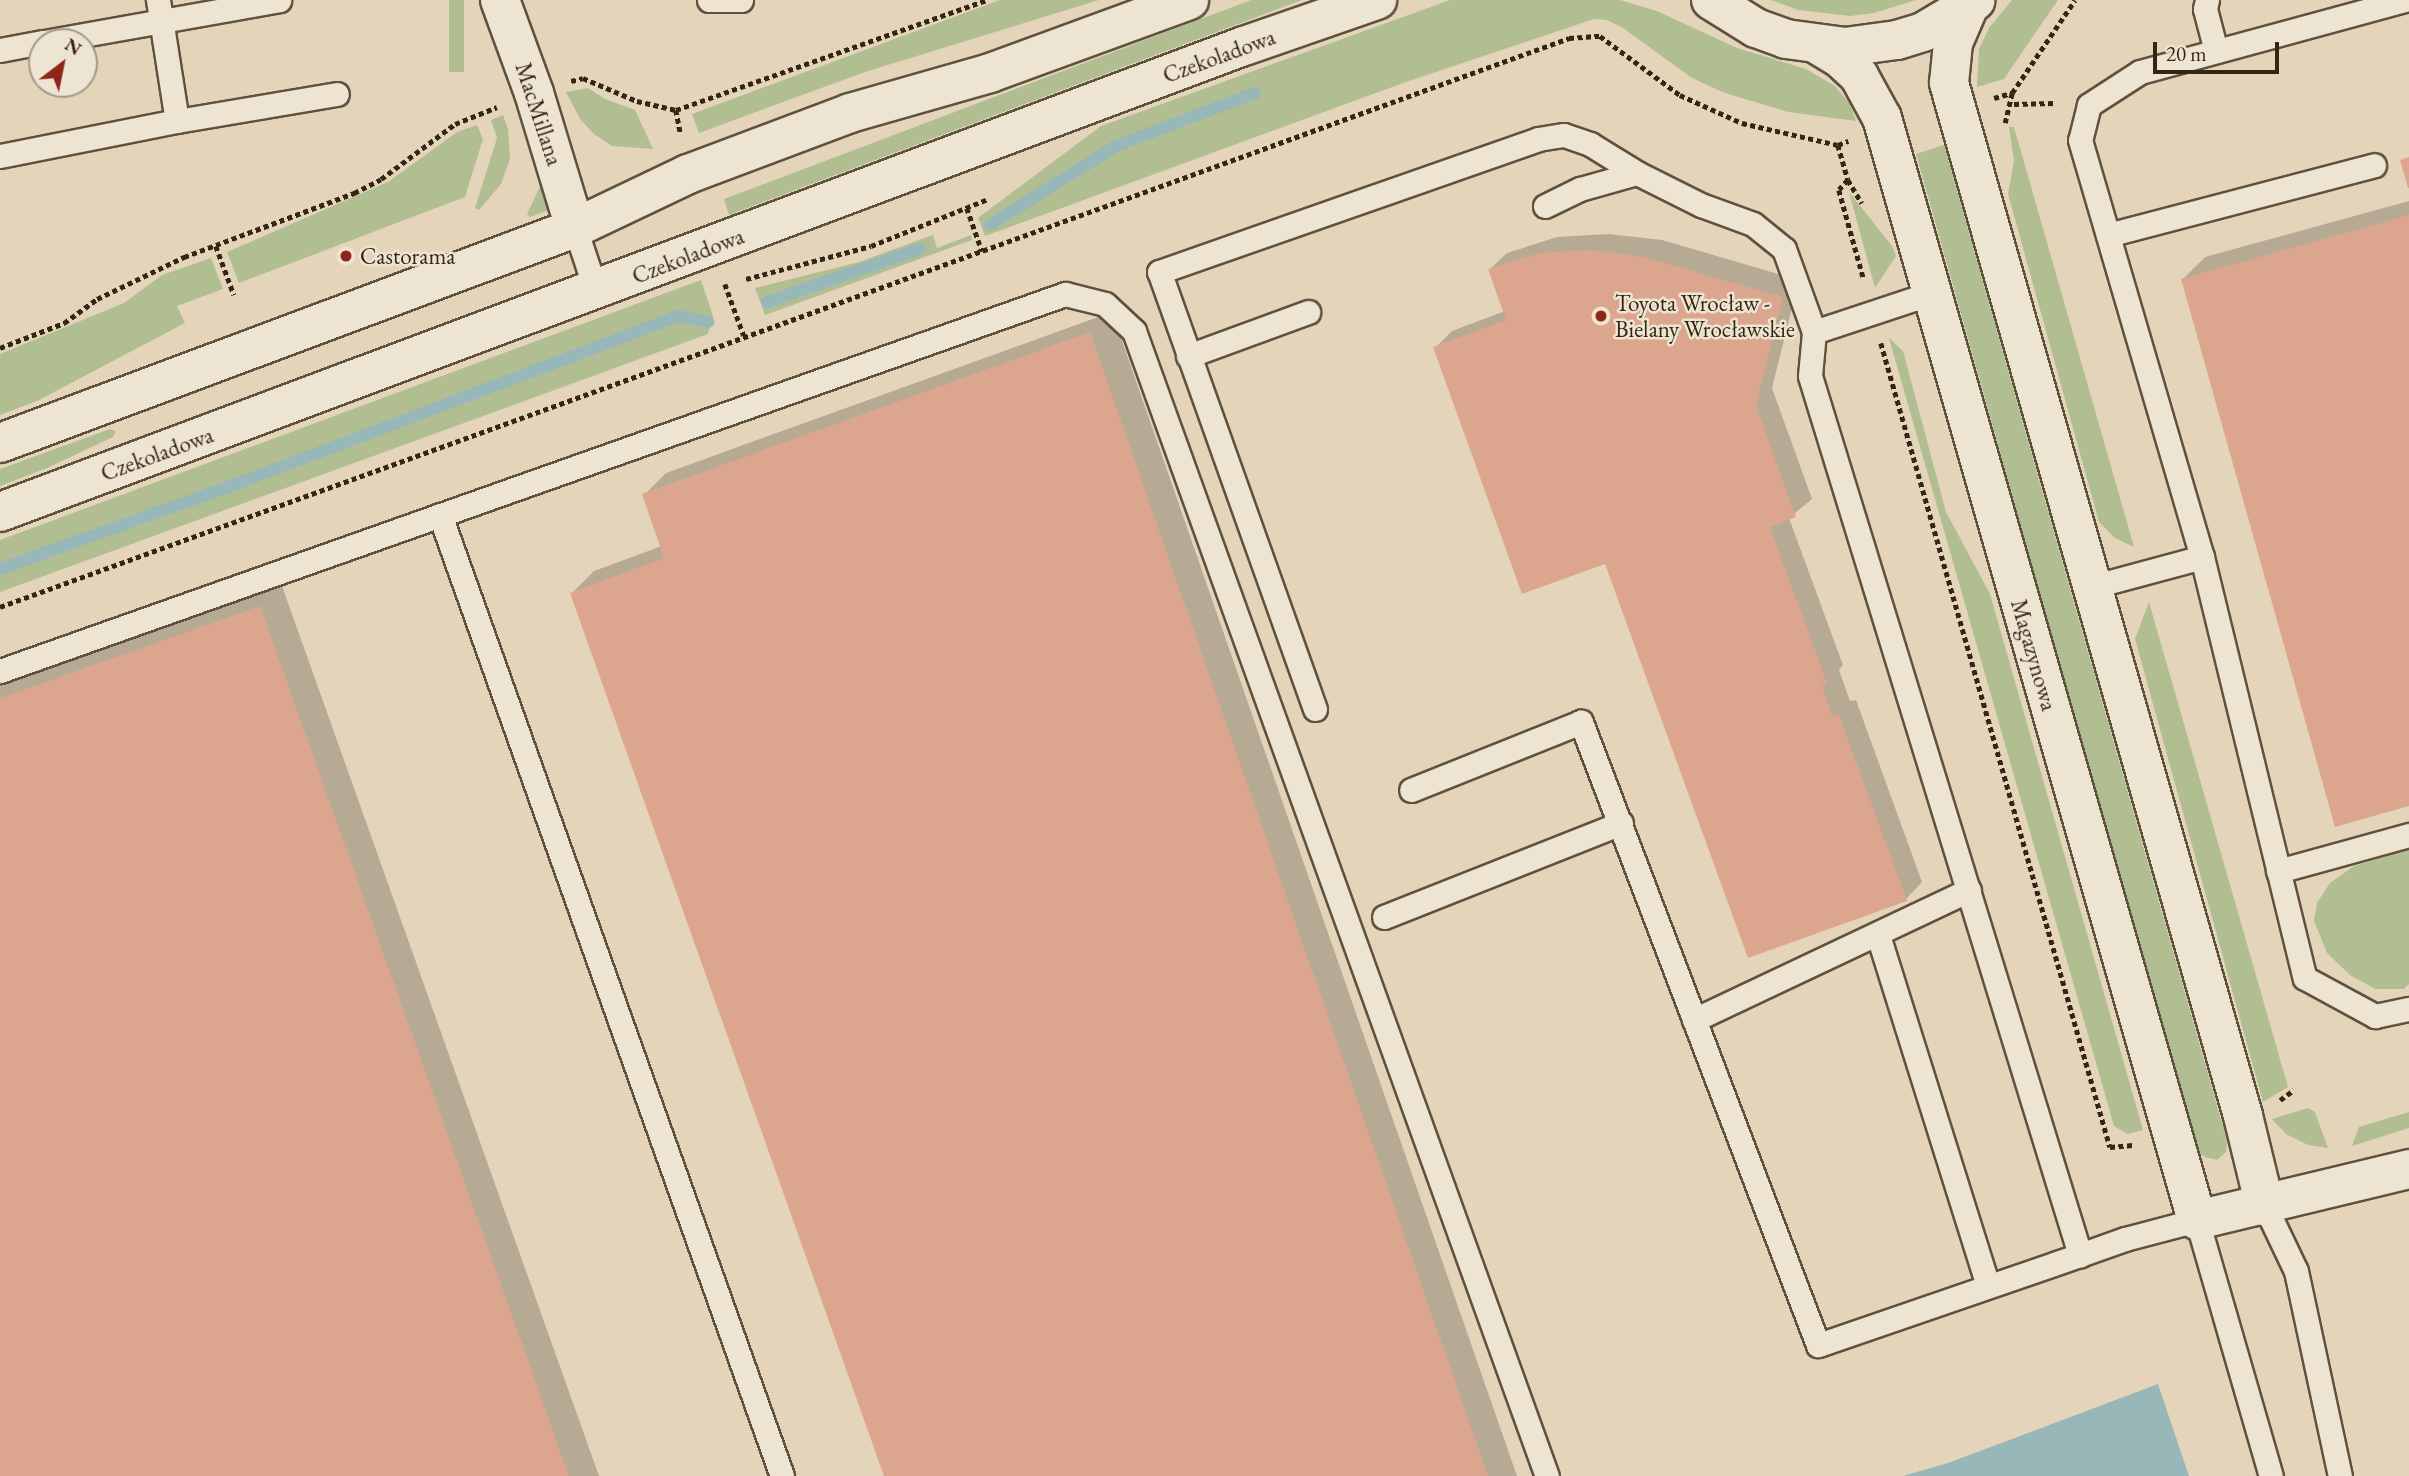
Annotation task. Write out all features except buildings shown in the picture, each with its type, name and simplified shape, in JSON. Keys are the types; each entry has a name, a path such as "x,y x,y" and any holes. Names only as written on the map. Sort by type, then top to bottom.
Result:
{"street":[{"name":"MacMillana","path":"500,0 534,93 575,228"},
{"path":"0,443 575,228 688,174 849,113 990,73 1189,0"},
{"name":"Czekoladowa","path":"0,512 596,291 1244,46 1377,0"},
{"path":"1711,0 1756,28 1786,39 1818,45 1858,46 1897,40 1935,26 1973,3"},
{"path":"1973,3 1953,43 1949,83 2239,1102 2265,1206"},
{"name":"Magazynowa","path":"1818,45 1841,59 1859,76 1882,118 2197,1220"},
{"path":"2197,1220 2265,1206 2409,1169"}],"lane":[{"path":"94,28 159,10 279,0"},
{"path":"709,0 741,0"},
{"path":"2207,0 2205,9 2216,51"},
{"path":"2405,0 2140,72 2089,105 2080,140 2202,557 2305,978 2375,1016 2409,1009"},
{"path":"159,10 177,121"},
{"path":"0,50 28,45"},
{"path":"0,156 177,121 337,94"},
{"path":"1315,709 1158,272 1538,139 1564,135 1590,144 1637,173 1701,205 1753,224 1784,249 1814,332 1810,376 2080,1255"},
{"path":"2108,235 2374,165"},
{"path":"1545,206 1580,189 1637,173"},
{"path":"575,228 596,291"},
{"path":"1814,332 1873,315 1932,293"},
{"path":"0,671 1065,294 1105,304 1134,331 1547,1476"},
{"path":"1188,356 1308,312"},
{"path":"440,515 782,1476"},
{"path":"2091,587 2202,557"},
{"path":"1411,790 1581,722 1818,1345 2125,1239 2197,1220 2271,1476"},
{"path":"1384,917 1621,823"},
{"path":"2278,871 2409,835"},
{"path":"1694,1020 1969,890"},
{"path":"1878,934 1988,1286"},
{"path":"2265,1206 2297,1271 2340,1476"}],"path":[{"path":"562,83 583,78 637,102 677,110 986,0"},
{"path":"2012,93 2075,0"},
{"path":"0,607 1569,38 1600,36 1680,95 1742,123 1838,145 1850,141"},
{"path":"2014,103 2055,103"},
{"path":"0,348 64,323 97,299 184,257 354,193 381,179 455,124 501,106"},
{"path":"1838,145 1848,180 1839,190 2110,1147 2135,1145"},
{"path":"725,285 871,246 988,199"},
{"path":"967,208 982,251"},
{"path":"216,246 234,295"}],"green space":[{"path":"449,0 464,0 464,72 449,72"},
{"path":"1000,0 1099,0 865,72 699,133 692,114"},
{"path":"1251,0 1302,0 729,215 724,199"},
{"path":"1450,0 1620,0 1657,11 1737,48 1806,69 1835,86 1850,104 1856,121 1788,112 1725,93 1692,78 1623,28 1607,20 1594,19 1406,82 985,236 978,218 1101,126"},
{"path":"1771,0 1916,0 1874,13 1850,16 1798,10"},
{"path":"2012,0 2058,0 2004,79 1977,87 1979,49 1989,28"},
{"path":"588,88 605,99 635,110 653,149 612,146 594,134 580,119 566,92"},
{"path":"503,115 508,129 510,159 501,184 479,210 475,208 497,138 491,120"},
{"path":"477,125 483,139 465,197 239,283 227,252 388,182 457,132"},
{"path":"2009,127 2014,127 2134,547 2115,538 2099,522 2008,194 2014,161"},
{"path":"1944,145 2227,1141 2226,1152 2217,1160 2205,1157 2197,1151 1916,154"},
{"path":"543,180 558,207 530,217 527,214"},
{"path":"1849,192 1892,246 1896,256 1875,288"},
{"path":"933,235 937,248 971,235 972,240 765,315 755,288 859,262"},
{"path":"211,258 223,289 177,306 185,323 37,401 0,415 0,354 124,303 162,275"},
{"path":"701,280 713,316 708,334 0,592 0,540"},
{"path":"1889,338 1903,351 1946,512 1990,594 2143,1130 2128,1134 2114,1126"},
{"path":"110,429 116,431 113,437 47,468 0,486 0,469"},
{"path":"2149,602 2288,1087 2263,1102 2135,639"},
{"path":"2409,850 2409,984 2404,989 2375,989 2350,975 2327,953 2314,921 2317,903 2330,883 2354,866"},
{"path":"2308,1108 2315,1112 2328,1148 2308,1145 2286,1134 2272,1119"},
{"path":"2409,1112 2409,1128 2352,1146 2359,1127"}],"water":[{"path":"2158,1384 2189,1476 1903,1476 1948,1463"}],"waterway":[{"path":"990,225 1116,146 1255,93"},
{"path":"767,302 920,249"},
{"path":"0,569 244,481 678,316 708,322"}],"place":[{"name":"Castorama","path":"346,256"},
{"name":"Toyota Wrocław - Bielany Wrocławskie","path":"1601,316"}]}
